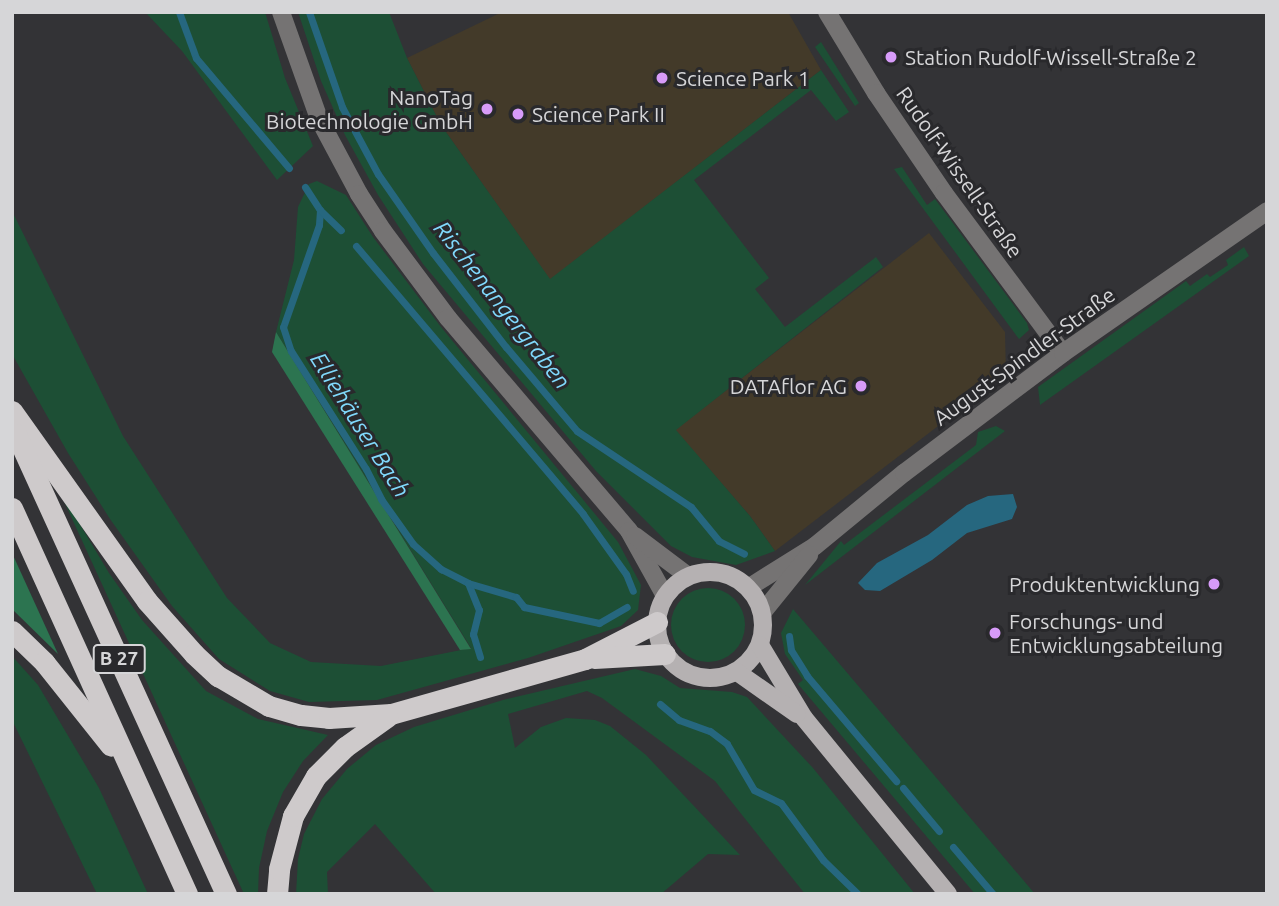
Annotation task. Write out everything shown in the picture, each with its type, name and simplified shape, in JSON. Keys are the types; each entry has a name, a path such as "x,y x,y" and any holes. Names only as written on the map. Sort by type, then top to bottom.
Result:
{"highway":[{"path":"12,411 147,601 194,654 218,676 269,706 301,715 356,718 391,714 585,659 657,622"},
{"name":"B 27","path":"12,425 226,894"},
{"name":"B 27","path":"12,509 187,894"},
{"path":"12,631 44,662 130,771"},
{"path":"585,659 665,654"},
{"path":"278,894 279,869 293,816 316,776 345,747 391,714"}],"main road":[{"path":"720,572 740,580 748,588 762,613 760,645 754,656 737,672 718,678 698,677 680,669 665,654 660,645 657,622 665,596 688,576 720,572"},
{"path":"760,645 804,718 948,894"},
{"path":"737,672 804,718"}],"street":[{"path":"281,12 320,119 359,194 383,231 448,318 629,531 665,596"},
{"name":"Rudolf-Wissell-Straße","path":"827,12 876,93 944,193 1062,353"},
{"name":"August-Spindler-Straße","path":"748,588 816,546 904,473 1062,353 1267,211"},
{"path":"629,531 688,576"},
{"name":"August-Spindler-Straße","path":"762,613 816,546"}],"shaded area":[{"path":"502,12 788,12 821,70 550,280 441,125 407,58"},
{"name":"DATAflor AG","path":"929,233 1005,332 1006,374 775,551 750,516 675,430"}],"green space":[{"path":"145,12 265,12 285,78 313,146 277,180 182,51"},
{"path":"298,12 389,12 407,58 441,125 550,279 821,70 849,112 836,121 811,90 694,180 769,278 755,289 785,327 876,257 883,267 676,430 750,516 775,551 736,565 692,557 671,546 596,471 423,264 378,195 345,135 321,81"},
{"path":"821,42 859,103 855,106 815,47"},
{"path":"902,167 927,205 935,199 1027,323 1029,330 1019,339 894,169"},
{"path":"317,181 346,195 373,237 441,327 618,542 641,585 638,610 621,626 528,658 377,700 309,702 270,691 219,659 172,606 110,519 68,453 12,354 12,211 123,436 227,598 270,643 311,662 381,666 471,648 276,332 294,260 298,207 309,184"},
{"path":"1244,247 1249,256 1040,405 1038,387 1186,281 1190,286 1207,274 1210,277 1228,265 1226,260"},
{"path":"276,332 471,649 460,650 272,352"},
{"path":"996,426 1005,431 805,585 841,541 844,545 976,445 978,432"},
{"path":"57,486 109,573 142,620 206,691 258,719 328,735 303,761 283,792 267,831 259,868 258,894 244,894"},
{"path":"12,553 58,654 12,609"},
{"path":"708,588 722,591 734,599 742,611 745,625 742,639 734,651 722,659 708,662 694,659 682,651 674,639 671,625 674,611 682,599 694,591"},
{"path":"793,609 1035,894 975,894 798,684 803,680 785,654 781,633"},
{"path":"12,656 38,685 99,788 148,894 97,894 12,720"},
{"path":"635,669 661,676 680,688 732,692 747,697 813,768 915,894 805,894 715,781 602,698 587,691 508,714 515,748 541,727 566,718 595,720 610,726 646,755 740,855 708,854 661,894 436,894 375,824 327,872 328,894 296,894 298,859 304,834 322,799 347,769 376,745 414,727 503,700"}],"water":[{"path":"1013,494 1017,507 1012,519 967,533 932,560 880,591 865,590 858,583 877,563 928,535 967,505 988,496"}],"waterway":[{"name":"Elliehäuser Bach","path":"179,12 196,58 289,168"},
{"name":"Rischenangergraben","path":"309,12 342,107 378,174 433,253 506,347 577,431 691,507 719,541 744,554"},
{"name":"Elliehäuser Bach","path":"305,187 320,210 319,225 283,327 291,351 366,469 381,499 413,544 441,569 468,583 479,610 473,634 480,657"},
{"path":"320,210 341,230"},
{"path":"356,246 583,514 626,574 633,591"},
{"path":"468,583 516,597 524,607 599,623 627,607"},
{"name":"Rischenangergraben","path":"789,636 791,650 807,676 896,781"},
{"name":"Elliehäuser Bach","path":"660,704 679,720 710,731 727,744 754,790 781,803 823,860 858,894"},
{"name":"Rischenangergraben","path":"903,788 939,831"},
{"name":"Rischenangergraben","path":"953,847 993,894"}],"place":[{"name":"Station Rudolf-Wissell-Straße 2","path":"891,57"},
{"name":"Science Park 1","path":"662,78"},
{"name":"NanoTag Biotechnologie GmbH","path":"487,109"},
{"name":"Science Park II","path":"518,114"},
{"name":"DATAflor AG","path":"861,386"},
{"name":"Produktentwicklung","path":"1214,584"},
{"name":"Forschungs- und Entwicklungsabteilung","path":"995,633"}]}
